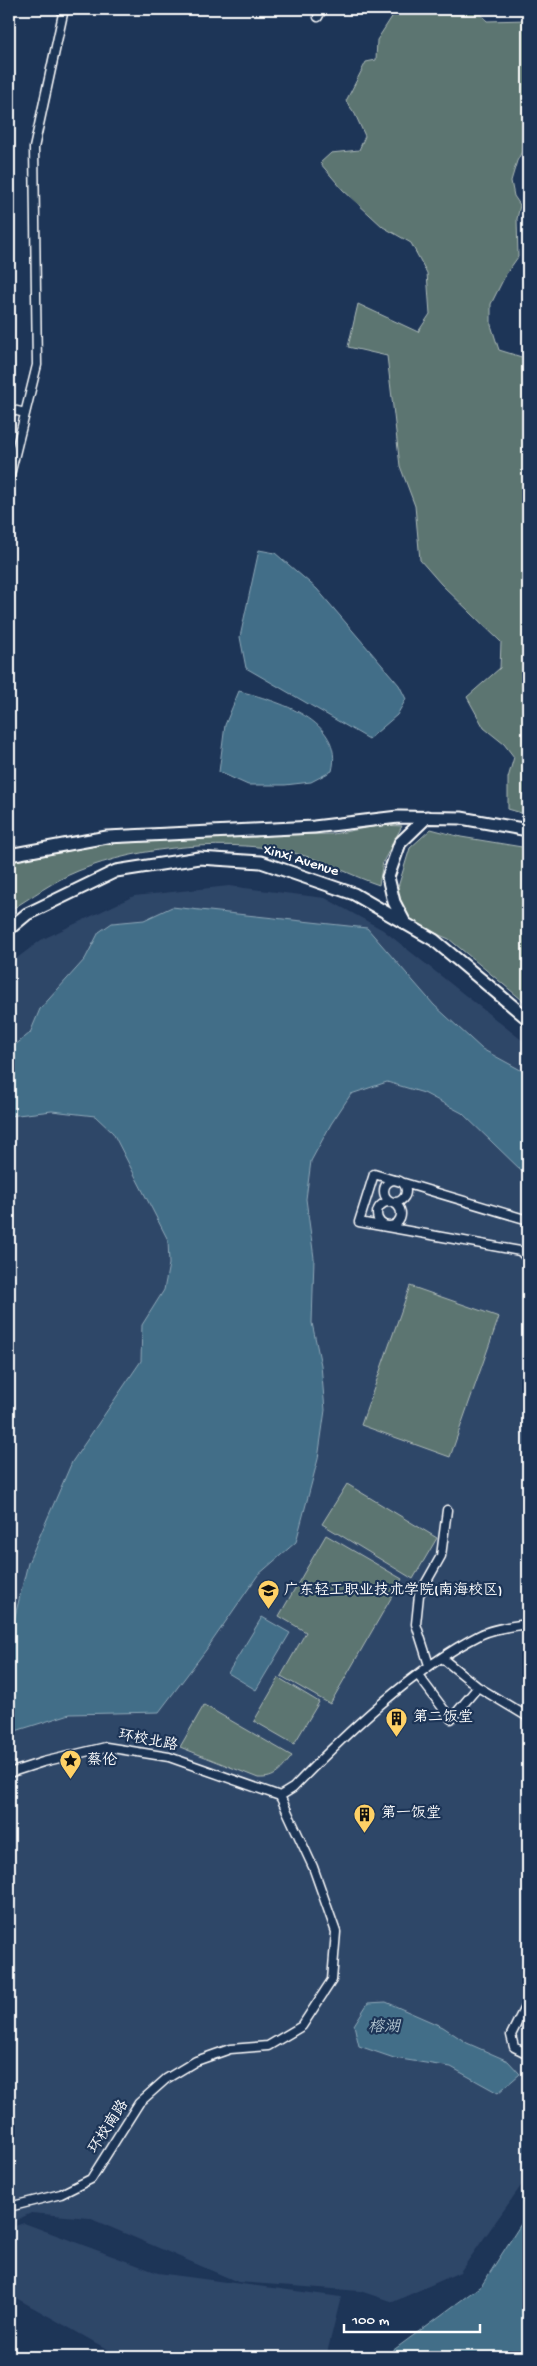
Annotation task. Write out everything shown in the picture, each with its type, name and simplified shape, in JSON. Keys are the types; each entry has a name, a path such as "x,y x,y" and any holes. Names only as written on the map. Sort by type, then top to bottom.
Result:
{"main road":[{"name":"Xinxi Avenue","path":"9,854 107,837 314,827 398,817 460,818 528,830"},
{"path":"406,924 394,902 388,877 400,843 427,817"},
{"name":"Xinxi Avenue","path":"9,929 27,914 116,871 199,858 261,862 354,894 434,940 528,1019"}],"street":[{"path":"9,479 37,365 34,148 64,9"},
{"path":"318,17 322,9"},
{"path":"9,410 25,413"},
{"path":"528,1220 374,1174 359,1222 520,1250 528,1259"},
{"path":"392,1202 383,1203 376,1213 378,1221 385,1226 396,1224 401,1218 398,1206 392,1202 384,1194 385,1186 391,1181 398,1181 406,1188 406,1195 402,1200 392,1202"},
{"path":"9,1366 9,1407"},
{"path":"429,1665 416,1624 419,1595 441,1556 447,1510"},
{"path":"280,1796 293,1788 366,1718 429,1665 482,1634 528,1624"},
{"path":"442,1658 478,1687 528,1717"},
{"path":"418,1675 451,1719 478,1687"},
{"name":"环校北路","path":"9,1773 42,1762 106,1747 169,1757 280,1796"},
{"name":"环校南路","path":"9,2206 61,2194 91,2179 139,2104 166,2080 196,2061 230,2049 268,2046 302,2026 332,1980 336,1932 313,1867 280,1796"},
{"path":"528,2001 511,2035 514,2047 528,2054"}],"shaded area":[{"name":"广东轻工职业技术学院(南海校区)","path":"229,886 325,898 383,930 528,1045 528,2176 460,2272 393,2302 360,2291 238,2282 89,2218 31,2213 9,2224 9,964 41,940 134,896"},
{"path":"24,2223 158,2273 341,2297 326,2357 121,2357 9,2294 9,2228"}],"green space":[{"path":"397,9 476,9 487,21 528,20 528,140 517,161 511,181 514,196 520,205 517,219 518,257 506,274 491,304 491,325 499,350 528,359 525,373 528,399 528,815 508,809 508,778 514,757 504,744 484,728 467,697 500,668 501,642 441,584 420,560 415,506 400,466 387,356 348,347 358,304 418,332 430,314 427,273 411,243 383,227 343,190 320,163 331,153 359,150 365,136 355,114 346,101 366,62 376,60 377,40"},
{"path":"382,825 402,826 383,862 379,885 308,857 273,849 216,845 187,847 129,855 102,862 51,884 9,911 9,862 111,843 167,841 196,837 333,834"},
{"path":"431,829 461,837 528,848 528,1005 449,939 404,920 398,887 410,848"},
{"path":"410,1286 499,1317 450,1457 361,1425"},
{"path":"347,1484 437,1538 413,1579 322,1524"},
{"path":"326,1535 402,1579 330,1704 281,1676 306,1632 279,1616"},
{"path":"279,1678 319,1702 294,1744 254,1721"},
{"path":"204,1705 292,1756 278,1773 269,1777 258,1778 180,1747"}],"water":[{"path":"259,550 275,553 317,589 399,685 406,699 397,715 369,739 246,668 240,637"},
{"path":"239,691 289,707 318,726 328,738 333,753 332,771 311,782 285,785 248,785 219,772 225,725"},
{"path":"172,907 367,928 434,1005 482,1049 528,1074 528,1173 524,1173 462,1113 424,1093 387,1082 351,1094 331,1124 311,1161 306,1199 314,1258 312,1323 321,1365 325,1410 318,1459 296,1542 258,1575 206,1650 159,1712 70,1714 9,1733 9,1626 13,1624 28,1563 72,1462 141,1361 142,1325 164,1290 169,1264 168,1240 113,1133 95,1116 52,1111 9,1116 9,1050 30,1033 40,1009 85,959 99,932 112,923 144,920"},
{"path":"262,1617 290,1633 256,1690 228,1673"},
{"name":"榕湖","path":"386,2002 443,2027 467,2043 508,2061 520,2074 498,2093 451,2067 394,2058 359,2046 354,2025 368,2003"},
{"path":"528,2213 528,2357 384,2357 482,2285"}],"place":[{"name":"广东轻工职业技术学院(南海校区)","path":"268,1610"},
{"name":"第二饭堂","path":"397,1737"},
{"name":"蔡伦","path":"71,1780"},
{"name":"第一饭堂","path":"365,1833"}]}
